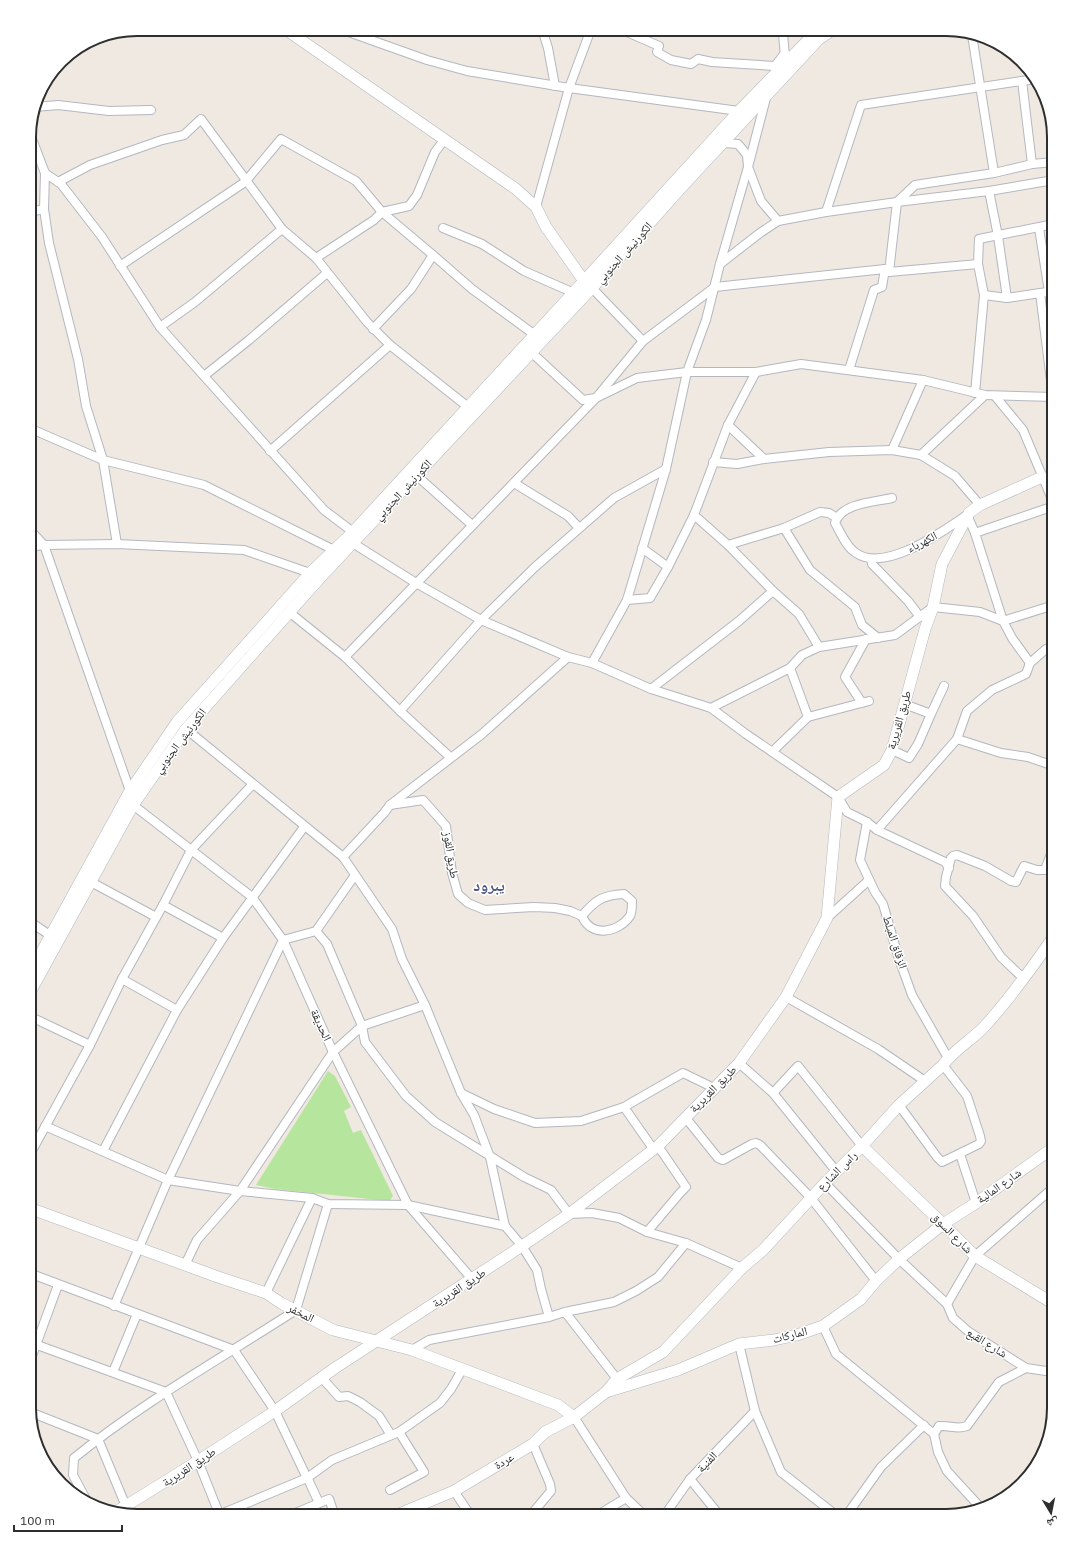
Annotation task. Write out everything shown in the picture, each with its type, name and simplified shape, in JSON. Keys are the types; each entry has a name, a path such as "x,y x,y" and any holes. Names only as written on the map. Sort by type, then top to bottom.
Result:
{"street":[{"path":"295,36 516,189 536,207 546,228 588,285 642,341"},
{"path":"360,36 427,60 467,71 555,86 739,111"},
{"path":"544,36 555,86"},
{"path":"536,207 569,88 588,36"},
{"path":"636,36 658,46 657,52 671,60 691,64 698,59 712,62 775,66 786,57 783,36"},
{"name":"الكورنيش الجنوبي","path":"36,963 130,791 177,722 310,573 334,550 351,538 416,476 531,352 786,57 811,36"},
{"name":"الكورنيش الجنوبي","path":"36,981 133,805 186,729 289,612 351,538 535,335 574,293 588,285 724,143 819,39 824,36"},
{"path":"973,39 994,172"},
{"path":"826,212 861,105 1029,80"},
{"path":"1022,81 1032,164"},
{"path":"592,662 627,600 666,469 687,372 706,320 766,97"},
{"path":"41,107 58,105 109,111 151,110"},
{"path":"58,182 90,165 162,140 184,135 201,120 245,182 282,229 316,258 373,329 390,345 468,408"},
{"path":"120,266 245,182 281,138 356,181 382,212 472,289 535,335"},
{"path":"316,258 374,220 382,212 409,206 417,195 435,152 445,139"},
{"path":"724,143 738,144 747,155 748,167 761,201 778,221"},
{"path":"36,149 45,173 44,209 49,243 78,359 86,406 103,460 117,544"},
{"path":"849,370 874,290 882,288 887,271 897,202 915,185 1047,163"},
{"path":"45,173 58,182 102,237 160,327 270,451 351,538 416,583 481,620 568,657 592,662 652,690 710,708 838,797 847,812 867,822 877,830 945,862 949,868"},
{"path":"720,264 778,221 826,212 989,191 1047,181"},
{"path":"989,191 998,236 1007,298"},
{"path":"36,211 44,209"},
{"path":"975,393 984,295 978,264 979,239 1047,226"},
{"path":"443,228 482,244 524,270 574,293"},
{"path":"1039,228 1047,271"},
{"path":"160,327 195,302 258,251 282,229"},
{"path":"373,329 411,288 433,255"},
{"path":"346,657 596,398 642,341 715,287 978,264"},
{"path":"204,376 249,340 327,272"},
{"path":"984,295 1007,298 1047,292"},
{"path":"1040,293 1047,349"},
{"path":"270,451 390,345"},
{"path":"531,352 583,400 596,398 637,378 687,372 756,372 801,364 923,380 985,395 1047,397"},
{"path":"627,600 650,598 668,567 694,515 728,425 756,372"},
{"path":"892,450 923,380"},
{"path":"921,455 985,395"},
{"path":"995,396 1023,430 1047,488"},
{"path":"728,425 764,459"},
{"path":"36,431 103,460 204,485 334,550"},
{"path":"713,462 737,464 764,459 829,452 892,450 921,455 955,476 980,505"},
{"path":"400,711 481,620 535,567 614,498 666,469"},
{"path":"416,476 472,525"},
{"name":"طريق القريرية","path":"128,1509 569,1214 656,1148 739,1063 786,997 827,918 838,797 884,765 892,750 925,629 933,607 942,564 969,515 980,505 1042,476"},
{"path":"514,483 568,516 579,528"},
{"path":"892,498 850,508 841,513 835,523 848,546 856,553 871,559 872,564 908,601 920,617"},
{"path":"975,534 1047,508"},
{"path":"728,545 784,528 820,512 829,513 837,518"},
{"path":"694,515 728,545 773,591 799,614 819,647"},
{"path":"969,515 1003,621 1012,638 1030,663"},
{"name":"الكهرباء","path":"871,559 885,559 908,550 944,531 969,515"},
{"path":"784,528 810,570 855,607 862,624 878,638"},
{"path":"36,536 44,545 130,791"},
{"path":"36,546 117,544 244,550 310,573"},
{"path":"642,548 668,567"},
{"path":"652,690 773,591"},
{"path":"710,708 790,668 802,655 819,647 895,635 933,607 980,612 1003,621 1047,607"},
{"path":"289,612 346,657 400,711 450,757"},
{"path":"772,752 808,717 866,702 845,677 866,639"},
{"path":"877,830 958,739 967,711 992,690 1026,674 1030,663 1047,650"},
{"path":"343,857 390,805 450,757 482,734 568,657"},
{"path":"790,668 808,717"},
{"path":"892,750 909,758 918,744 944,686"},
{"path":"904,704 932,714"},
{"path":"186,729 304,827 343,857 392,929 402,959 425,1005 462,1093 474,1115 490,1157 505,1226 522,1246 537,1270 549,1317"},
{"path":"958,739 1001,753 1028,757 1047,764"},
{"path":"36,1143 90,1045 122,979 163,905 191,850 253,784"},
{"name":"طريق القوز","path":"390,805 422,800 446,826 452,873 458,894 468,903 485,910 534,907 555,908 582,916"},
{"name":"الحديقة","path":"133,805 252,897 283,940 333,1052 408,1205 472,1279"},
{"name":"الزقاق المبلط","path":"867,822 860,860 874,892 883,904 898,956 912,995 945,1061 967,1096 980,1136 981,1141 979,1144 960,1154"},
{"path":"103,1151 177,1010 223,938 304,827"},
{"path":"1024,979 1001,958 973,916 945,886 951,858 957,855 985,866 1011,881 1016,882 1024,866 1037,870 1045,870 1047,865"},
{"path":"114,1306 168,1180 283,940 316,931 355,875"},
{"path":"827,918 870,880"},
{"path":"91,882 156,917"},
{"name":"طريق القوز","path":"624,894 632,901 631,915 620,925 607,931 592,929 585,924 582,916 590,906 602,898 624,894"},
{"path":"163,905 223,938"},
{"path":"36,926 51,936"},
{"path":"316,931 327,944 362,1026 365,1042 406,1096 435,1122 524,1177 551,1190 569,1214 592,1213 619,1218 647,1232 686,1243 742,1268"},
{"name":"راس الشارع","path":"606,1392 617,1379 663,1352 742,1268 763,1250 899,1105 982,1028 1024,979 1047,946"},
{"path":"122,979 177,1010"},
{"path":"786,997 878,1050 925,1081"},
{"path":"185,1265 197,1240 240,1191 333,1052 362,1026 425,1005"},
{"path":"36,1019 90,1045"},
{"path":"739,1063 773,1092 836,1171"},
{"path":"773,1092 798,1066 862,1146"},
{"path":"462,1093 494,1109 535,1123 581,1121 624,1107 683,1073 714,1088"},
{"path":"899,1105 942,1162 960,1154 976,1202"},
{"path":"624,1107 686,1187 647,1232"},
{"path":"685,1117 718,1158 723,1160 752,1144 756,1143 760,1145 811,1198 876,1281"},
{"path":"45,1126 168,1180 240,1191 312,1198 328,1204 408,1205 505,1226"},
{"name":"شارع السوق","path":"862,1146 975,1256 1047,1300"},
{"name":"شارع المالية","path":"943,1224 1047,1154"},
{"name":"شارع القبع","path":"825,1183 899,1259 947,1304 954,1318 968,1332 1026,1368 1047,1371"},
{"path":"947,1304 975,1256 1047,1193"},
{"path":"266,1293 312,1198"},
{"path":"81,1491 72,1475 74,1458 98,1439 166,1392 296,1310 328,1204"},
{"name":"المخفر","path":"36,1211 266,1293 281,1303 333,1330 412,1350 558,1405 574,1417"},
{"name":"الماركات","path":"606,1392 678,1370 739,1344 774,1340 797,1335 823,1326 861,1299 876,1281 899,1259 943,1224"},
{"path":"412,1350 429,1340 549,1317 564,1312 614,1302 636,1291 658,1277 686,1243"},
{"path":"36,1276 234,1350 275,1411 319,1503"},
{"path":"36,1334 58,1284"},
{"path":"564,1312 617,1379"},
{"path":"113,1372 137,1314"},
{"path":"823,1326 836,1354 934,1434 938,1452 947,1471 977,1504"},
{"path":"36,1344 166,1392 198,1461 217,1509"},
{"path":"739,1344 755,1411 781,1472 828,1509"},
{"path":"934,1434 939,1426 962,1428 967,1426 998,1382 1026,1368"},
{"path":"233,1509 307,1478 332,1460 395,1433 440,1402 451,1389 462,1370"},
{"path":"322,1378 339,1397 348,1396 360,1402 379,1416 395,1433 424,1472 390,1490"},
{"name":"عردة","path":"411,1509 454,1491 533,1444 545,1432 574,1417 606,1392"},
{"name":"الفنية","path":"669,1509 690,1479 755,1411"},
{"path":"37,1415 98,1439 123,1508"},
{"path":"574,1417 626,1498 638,1509"},
{"path":"851,1509 881,1467 924,1425"},
{"path":"533,1444 550,1484 550,1491 536,1509"},
{"path":"690,1479 714,1509"},
{"path":"454,1491 466,1509"},
{"path":"608,1509 626,1498"},
{"path":"305,1509 329,1499 333,1509"}],"green space":[{"path":"328,1071 335,1076 351,1107 344,1111 353,1133 361,1130 393,1196 389,1201 275,1189 256,1185"}],"district":[{"name":"يبرود","path":"489,885"}]}
